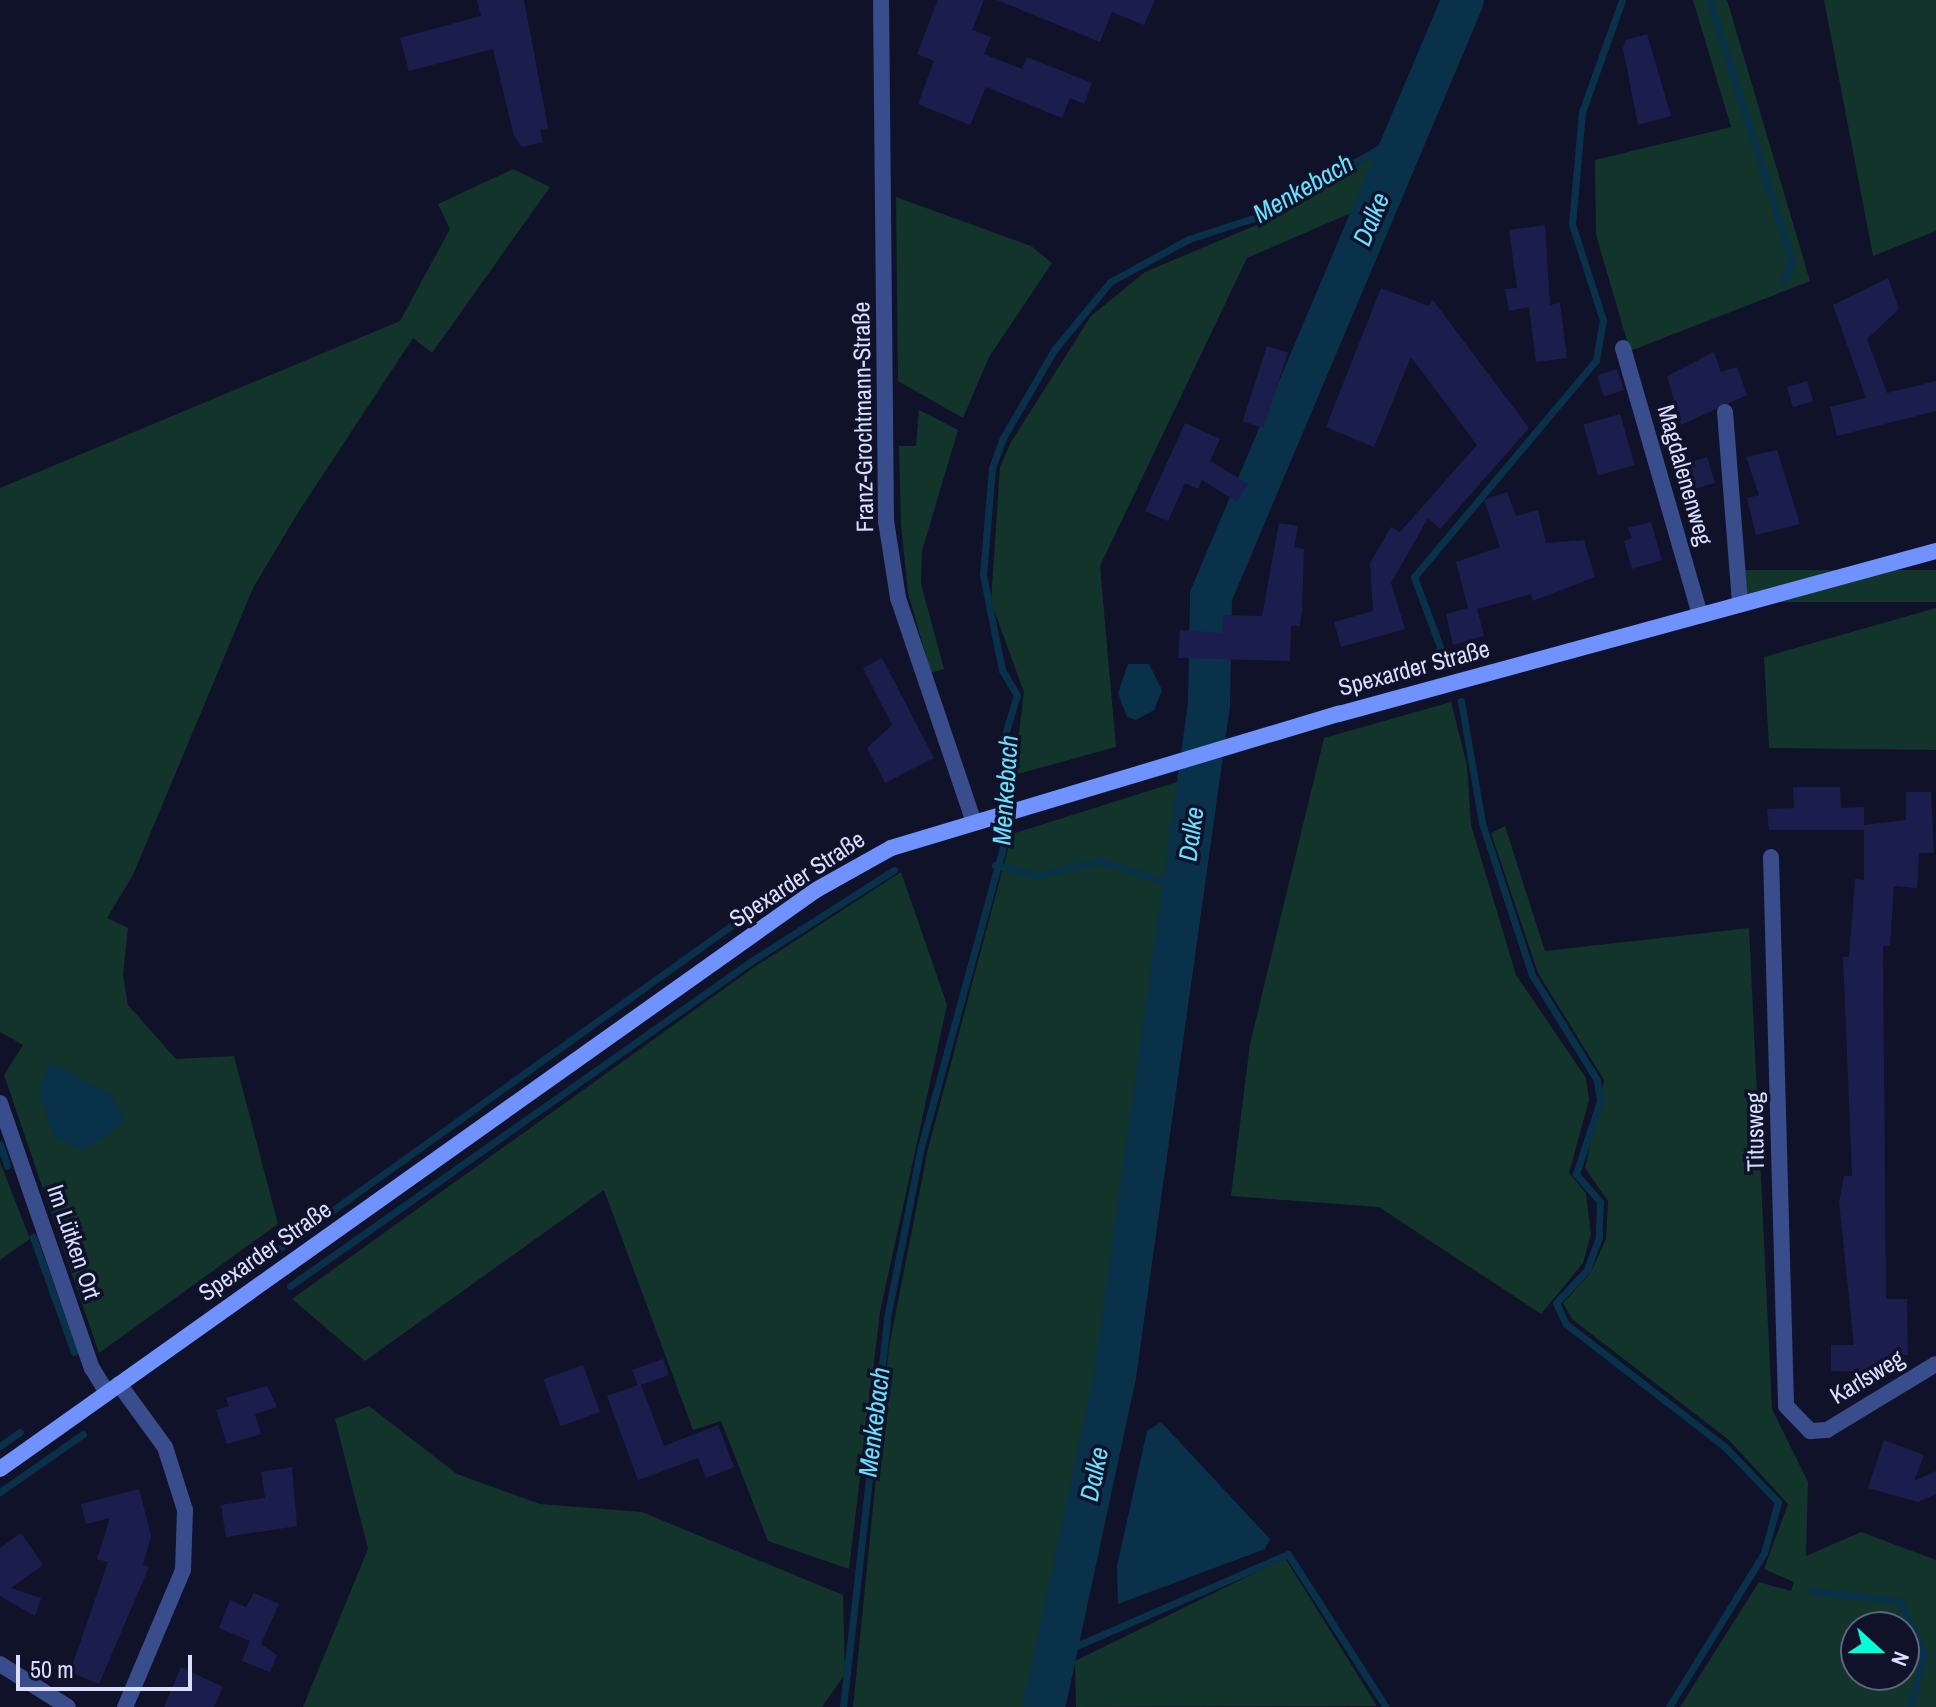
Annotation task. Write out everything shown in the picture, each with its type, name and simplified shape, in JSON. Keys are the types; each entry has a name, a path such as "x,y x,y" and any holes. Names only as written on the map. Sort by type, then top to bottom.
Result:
{"main road":[{"name":"Spexarder Straße","path":"0,1469 816,890 891,848 1025,803 1936,551"}],"street":[{"name":"Franz-Grochtmann-Straße","path":"881,0 886,521 898,598 978,817"},
{"name":"Magdalenenweg","path":"1623,348 1700,615"},
{"path":"1725,412 1740,604"},
{"name":"Titusweg","path":"1771,857 1786,1406"},
{"name":"Im Lütken Ort","path":"0,1103 92,1368 165,1447 185,1510 183,1570 125,1707"},
{"name":"Karlsweg","path":"1786,1406 1810,1431 1827,1430 1936,1364"},
{"path":"0,1664 68,1707"}],"green space":[{"path":"1693,0 1727,0 1810,281 1630,351 1596,235 1595,160 1731,127"},
{"path":"1824,0 1936,0 1936,231 1873,256"},
{"path":"1390,146 1372,204 1247,258 1100,566 1116,747 1014,775 1024,692 991,602 1000,467 1011,442 1091,316 1145,272 1266,221"},
{"path":"513,169 550,187 432,353 413,338 299,511 253,588 133,875 107,918 128,928 123,975 128,1005 176,1059 234,1056 278,1224 99,1353 4,1075 23,1045 0,1032 0,488 400,321 450,229 438,204"},
{"path":"896,197 1031,246 1052,263 989,357 963,418 898,381"},
{"path":"919,410 958,430 922,551 921,584 944,669 931,673 908,593 901,524 899,446 916,446"},
{"path":"1743,570 1936,570 1936,602 1743,602"},
{"path":"1936,608 1936,750 1769,748 1764,657"},
{"path":"1451,702 1467,765 1471,825 1516,975 1586,1078 1589,1100 1569,1173 1586,1193 1591,1234 1583,1263 1541,1314 1379,1207 1231,1196 1250,1044 1324,738"},
{"path":"1180,781 1101,1381 1055,1619 1036,1651 1025,1707 853,1707 889,1347 928,1149 1012,834"},
{"path":"1505,826 1545,951 1749,928 1772,1409 1808,1482 1806,1556 1861,1532 1936,1560 1936,1707 1680,1707 1759,1582 1791,1591 1794,1582 1764,1569 1788,1504 1729,1440 1572,1319 1563,1303 1590,1274 1606,1239 1608,1201 1585,1168 1604,1080 1538,973 1491,833"},
{"path":"901,872 947,1005 880,1312 849,1569 768,1541 721,1421 693,1430 604,1190 365,1361 292,1299 753,968"},
{"path":"0,1162 30,1239 0,1260"},
{"path":"369,1406 457,1474 540,1504 642,1512 843,1595 845,1674 822,1707 303,1707 368,1549 335,1419"},
{"path":"1285,1558 1377,1706 1076,1707 1075,1661"}],"water":[{"path":"1128,664 1149,664 1162,690 1154,710 1136,720 1127,717 1118,693"},
{"path":"50,1062 111,1094 126,1122 83,1150 54,1137 38,1090"},
{"path":"1161,1422 1270,1539 1265,1549 1118,1604 1117,1566 1147,1431"}],"building":[{"path":"477,0 524,0 548,128 540,130 543,142 522,147 514,136 493,49 409,71 400,38 481,16"},
{"path":"938,0 984,0 972,30 991,37 984,54 1022,69 1027,57 1092,83 1084,104 1070,98 1062,118 986,87 970,125 918,104 934,61 917,54"},
{"path":"997,0 1155,0 1144,25 1112,12 1100,42"},
{"path":"1647,34 1671,116 1638,125 1623,48 1626,40"},
{"path":"1545,225 1550,305 1560,303 1567,358 1536,362 1529,307 1509,311 1505,289 1517,288 1509,230"},
{"path":"1888,278 1899,309 1867,339 1887,393 1936,381 1936,411 1837,436 1830,407 1866,398 1833,305"},
{"path":"1381,288 1429,306 1432,299 1529,428 1440,529 1428,518 1391,583 1405,629 1341,647 1334,622 1373,611 1370,563 1391,527 1400,532 1477,445 1411,357 1374,447 1326,427"},
{"path":"1267,346 1288,353 1264,428 1243,421"},
{"path":"1714,352 1721,372 1737,367 1747,395 1681,425 1667,376"},
{"path":"1617,369 1624,390 1604,396 1597,375"},
{"path":"1807,381 1813,401 1793,407 1787,387"},
{"path":"1620,414 1635,465 1598,475 1583,424"},
{"path":"1185,423 1220,439 1210,461 1248,484 1237,502 1202,480 1198,489 1185,483 1168,521 1145,511"},
{"path":"1777,450 1800,524 1756,535 1747,498 1759,495 1746,457"},
{"path":"1707,457 1715,483 1682,493 1674,467"},
{"path":"1507,492 1516,516 1538,510 1546,543 1584,540 1595,577 1533,601 1531,594 1477,609 1484,636 1453,645 1446,614 1468,608 1456,562 1500,547 1484,500"},
{"path":"1651,522 1662,560 1632,569 1624,541 1632,538 1628,528"},
{"path":"1279,523 1298,526 1294,547 1304,549 1300,626 1291,626 1290,661 1178,658 1180,630 1222,633 1223,615 1262,616"},
{"path":"882,658 934,758 885,783 867,748 892,725 863,668"},
{"path":"1793,787 1840,787 1841,808 1864,807 1864,825 1906,820 1906,792 1931,792 1934,853 1919,853 1917,888 1894,886 1890,946 1883,946 1886,1299 1907,1299 1908,1355 1886,1356 1886,1372 1831,1371 1831,1345 1854,1345 1839,1202 1844,1176 1852,1176 1843,957 1849,957 1855,879 1864,880 1864,830 1769,830 1767,809 1794,808"},
{"path":"663,1359 669,1375 641,1385 664,1446 718,1425 734,1467 706,1478 698,1458 638,1480 607,1396 638,1385 632,1370"},
{"path":"583,1365 600,1412 561,1426 544,1379"},
{"path":"267,1386 277,1407 255,1414 261,1434 227,1444 216,1410 229,1406 226,1398"},
{"path":"1884,1440 1924,1455 1914,1481 1936,1471 1936,1494 1918,1502 1868,1488"},
{"path":"292,1467 297,1526 226,1537 221,1505 265,1498 261,1472"},
{"path":"139,1489 151,1536 143,1565 149,1567 99,1684 70,1672 108,1562 97,1559 110,1518 86,1524 81,1504"},
{"path":"21,1533 43,1565 11,1588 41,1598 35,1616 0,1596 0,1548"},
{"path":"254,1593 279,1604 261,1644 277,1655 270,1672 242,1661 250,1641 219,1628 230,1600 246,1607"},
{"path":"181,1667 223,1687 214,1707 164,1707"}],"waterway":[{"name":"Dalke","path":"1044,1707 1115,1376 1209,705 1211,596 1463,0"},
{"path":"1442,652 1414,577 1596,360 1603,320 1572,224 1582,112 1622,0"},
{"path":"1709,0 1792,261 1783,281"},
{"name":"Menkebach","path":"843,1707 887,1318 921,1147 1006,836 1004,738 1017,695 1002,670 983,575 992,468 1003,438 1054,350 1110,282 1189,239 1263,215 1408,132"},
{"path":"1461,701 1482,823 1532,975 1597,1080 1600,1101 1576,1174 1600,1202 1599,1237 1587,1270 1556,1303 1566,1324 1724,1446 1778,1502 1764,1553 1669,1707"},
{"path":"995,865 1037,875 1100,861 1182,887"},
{"path":"290,1286 750,962 894,870"},
{"path":"256,1265 756,908"},
{"path":"0,1144 7,1166"},
{"path":"33,1237 74,1352"},
{"path":"0,1446 20,1432"},
{"path":"0,1492 83,1434"},
{"path":"1051,1657 1288,1554 1386,1707"},
{"path":"1812,1591 1900,1601 1924,1656 1910,1707"}]}
